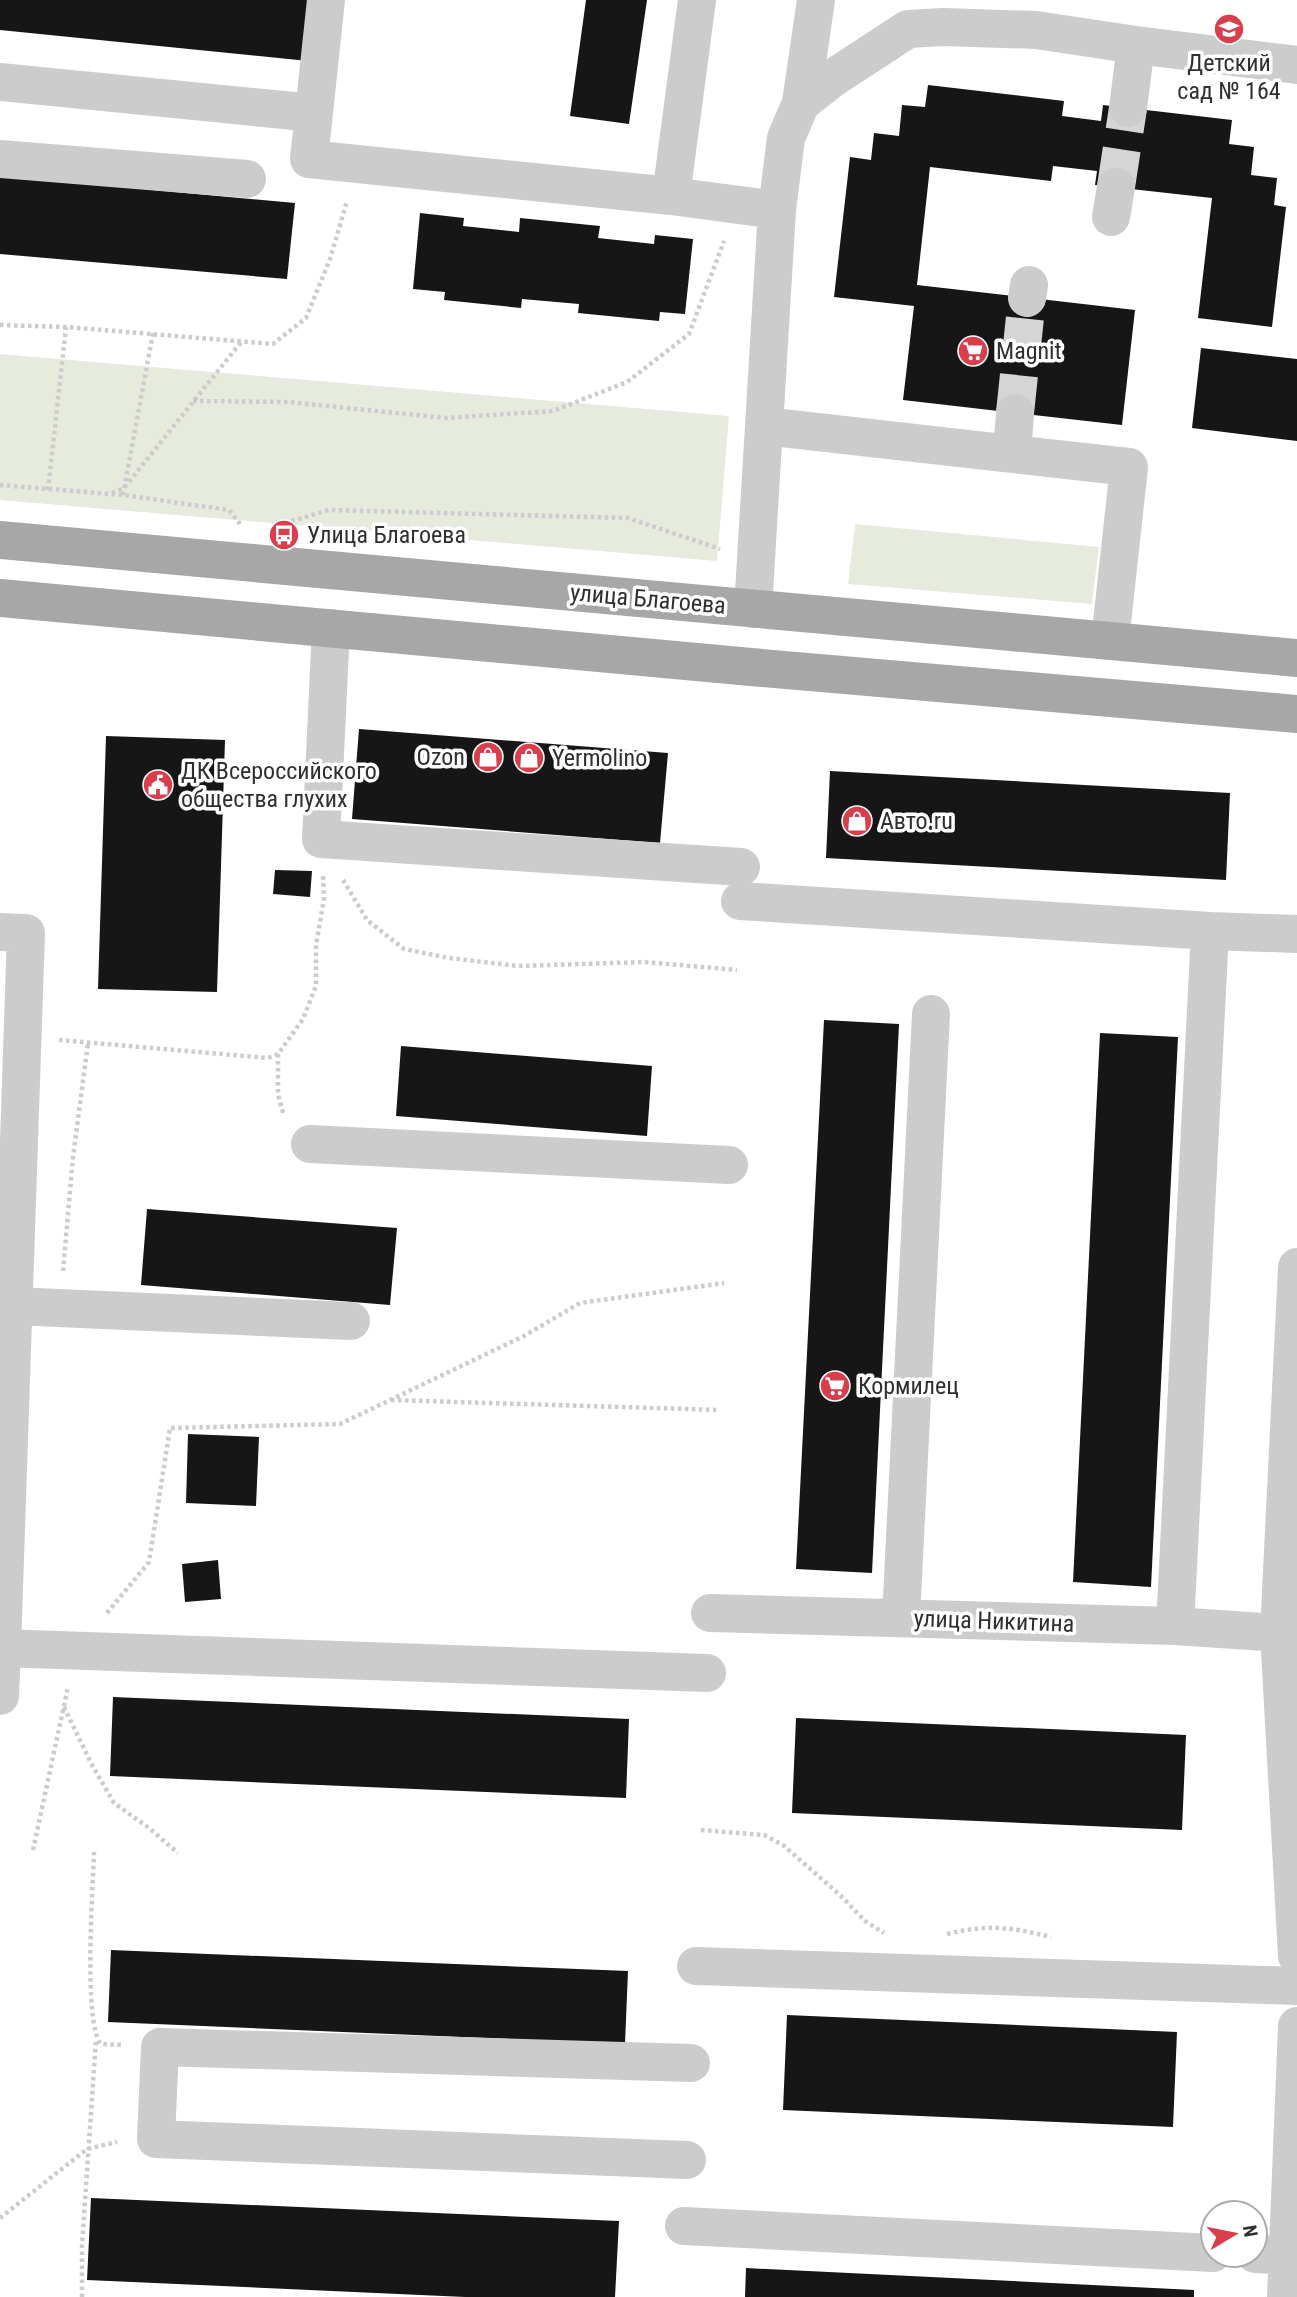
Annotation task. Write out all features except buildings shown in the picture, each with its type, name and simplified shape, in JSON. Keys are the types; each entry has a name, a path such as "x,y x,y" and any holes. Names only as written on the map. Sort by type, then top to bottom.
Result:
{"main road":[{"name":"улица Благоева","path":"0,540 1297,658"},
{"path":"0,598 1280,712 1282,704 1297,695"}],"street":[{"path":"326,0 309,159 671,196 777,210"},
{"path":"671,196 697,0"},
{"path":"753,609 777,210 786,138 801,103 816,0"},
{"path":"801,103 833,78 908,29 979,14 1037,30 1297,65"},
{"path":"1128,108 1136,45"},
{"path":"0,82 314,113"},
{"path":"0,159 247,179"},
{"path":"1013,454 1015,413"},
{"path":"764,426 1129,467 1110,641"},
{"path":"331,628 321,839 1210,931 1297,934"},
{"path":"1175,1626 1210,931"},
{"path":"0,932 26,933 0,1696"},
{"path":"901,1618 931,1014"},
{"path":"310,1144 729,1165"},
{"path":"1297,1267 1279,1633 1297,1956"},
{"path":"13,1307 351,1321"},
{"name":"улица Никитина","path":"710,1614 1175,1626 1279,1633"},
{"path":"2,1648 707,1672"},
{"path":"696,1966 1297,1986"},
{"path":"1286,2297 1271,2255 1295,2098 1297,2026"},
{"path":"688,2160 156,2139 160,2047 691,2063"},
{"path":"684,2226 1199,2252"}],"path":[{"path":"0,325 153,333 273,344 306,318 330,259 350,192 365,164"},
{"path":"193,401 288,402 446,418 553,411 626,382 689,334 736,205"},
{"path":"47,490 65,327"},
{"path":"123,495 153,333"},
{"path":"108,494 124,488 243,341"},
{"path":"0,485 123,495 229,510 242,526"},
{"path":"276,526 329,510 628,518 721,550 719,559"},
{"path":"321,839 367,920 404,948 449,958 518,966 644,962 737,970"},
{"path":"23,1037 268,1058 278,1054 303,1019 316,986 316,945 324,899 321,839"},
{"path":"59,1309 69,1228 73,1157 88,1043"},
{"path":"278,1054 278,1096 287,1126 310,1144"},
{"path":"33,1850 76,1650 149,1562 170,1428 340,1424 524,1336 580,1303 724,1283"},
{"path":"390,1400 719,1410"},
{"path":"64,1707 90,1763 114,1803 178,1853"},
{"path":"701,1830 764,1835 783,1845 865,1921 888,1936"},
{"path":"82,2297 80,2281 96,2039 91,1988 94,1852"},
{"path":"937,1936 975,1927 1012,1927 1052,1937"},
{"path":"96,2039 101,2044 160,2047"},
{"path":"0,2218 88,2150 129,2139 156,2139"}],"shaded area":[{"path":"0,354 729,416 717,561 0,500"},
{"path":"855,524 1099,547 1092,604 848,584"}],"tunnel":[{"path":"1116,187 1128,108"},
{"path":"1015,413 1027,298"}],"place":[{"name":"Детский сад № 164","path":"1229,29"},
{"name":"Magnit","path":"973,351"},
{"name":"Улица Благоева","path":"284,535"},
{"name":"Ozon","path":"488,757"},
{"name":"Yermolino","path":"529,758"},
{"name":"ДК Всероссийского общества глухих","path":"158,785"},
{"name":"Авто.ru","path":"857,821"},
{"name":"Кормилец","path":"835,1386"}]}
